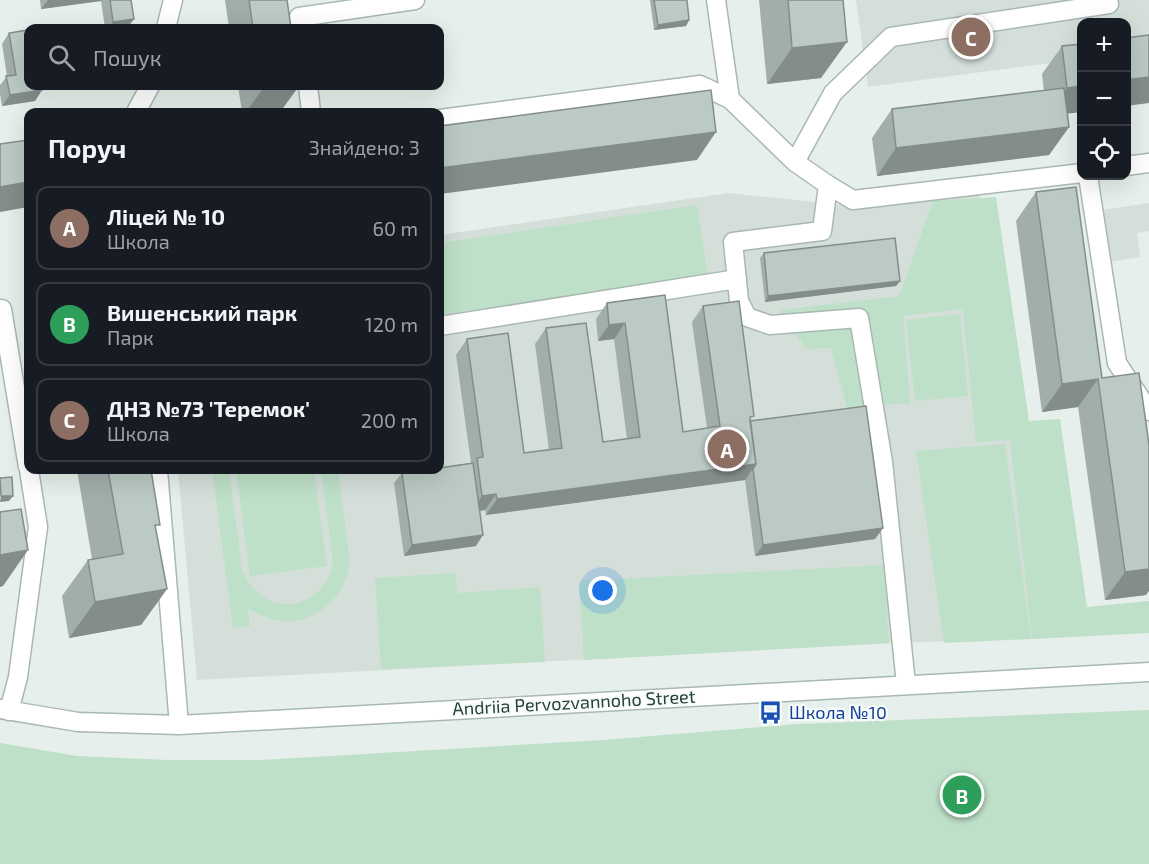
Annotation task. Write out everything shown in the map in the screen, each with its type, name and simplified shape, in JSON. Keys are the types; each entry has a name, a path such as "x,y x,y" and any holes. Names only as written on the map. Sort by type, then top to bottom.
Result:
{"street":[{"path":"167,24 173,0"},
{"path":"300,24 299,18 415,0"},
{"path":"717,0 730,99"},
{"path":"795,162 833,93 891,37 1109,4"},
{"path":"444,118 700,85 730,99 795,162 853,200 1077,174"},
{"path":"138,108 148,90"},
{"path":"308,90 311,108"},
{"path":"1131,165 1149,163"},
{"path":"1089,180 1117,363 1149,411"},
{"path":"828,185 822,231 733,242 739,302 747,317 770,325 859,318 883,462 906,684"},
{"path":"444,325 737,279"},
{"path":"2,309 24,439"},
{"path":"5,710 18,677 39,527 30,474"},
{"path":"158,474 179,725"},
{"path":"19,525 39,527"},
{"name":"Andriia Pervozvannoho Street","path":"5,710 78,722 179,725 1149,672"}],"shaded area":[{"path":"856,0 1149,0 1149,51 1131,53 1131,18 1077,18 1077,60 868,87"},
{"path":"979,192 1039,638 894,643 197,680 178,474 444,474 444,234 729,193 854,206"},
{"path":"1149,203 1149,231 1137,233 1140,257 1110,262 1103,210"}],"green space":[{"path":"996,197 1029,421 1060,419 1087,607 1149,601 1149,633 1032,639 1010,440 976,442 963,309 903,316 910,403 847,408 831,348 806,349 780,310 899,296 933,201"},
{"path":"697,205 708,276 444,314 444,242"},
{"path":"960,314 968,396 915,401 906,320"},
{"path":"1005,444 1031,639 944,643 916,451"},
{"path":"213,474 230,474 241,563 248,582 267,599 291,604 307,599 318,592 331,569 333,562 322,474 339,474 349,561 346,579 338,595 325,608 301,620 278,620 263,616 248,608 250,626 233,628"},
{"path":"237,474 315,474 327,566 250,576"},
{"path":"884,565 889,643 584,660 579,581"},
{"path":"455,573 457,593 540,587 545,662 381,669 375,578"},
{"path":"1149,710 1149,864 0,864 0,743 77,756 168,760 261,760 603,740 799,724"}],"building":[{"path":"110,0 131,0 134,19 113,22"},
{"path":"249,0 287,0 290,24 252,24"},
{"path":"654,0 687,0 689,20 658,25"},
{"path":"788,0 843,0 847,42 792,48"},
{"path":"24,31 24,90 42,90 10,95 6,76 16,75 9,33"},
{"path":"1149,35 1149,77 1131,79 1131,37"},
{"path":"1077,44 1077,87 1067,88 1062,46"},
{"path":"1064,88 1069,127 896,148 892,109"},
{"path":"711,90 716,132 444,167 444,125"},
{"path":"24,141 24,183 0,187 0,144"},
{"path":"1076,187 1102,378 1139,373 1149,445 1149,569 1125,572 1098,379 1062,384 1036,192"},
{"path":"895,238 900,281 768,296 764,253"},
{"path":"665,295 683,432 720,426 703,306 739,301 754,416 750,417 756,464 497,499 496,494 482,496 477,458 483,457 467,339 508,333 524,453 562,448 546,328 586,323 603,442 640,437 625,323 609,325 607,303"},
{"path":"866,406 883,528 763,545 753,469 756,464 750,421"},
{"path":"473,463 483,535 412,545 402,474 444,474 444,467"},
{"path":"109,474 152,474 160,525 155,525 167,589 95,602 88,560 123,554"},
{"path":"12,477 13,496 1,496 0,478"},
{"path":"21,509 28,550 0,555 0,512"}],"place":[{"name":"ДНЗ №73 'Теремок'","path":"971,37"},
{"name":"Ліцей № 10","path":"727,449"},
{"name":"Школа №10","path":"771,713"},
{"name":"Вишенський парк","path":"962,795"}]}
